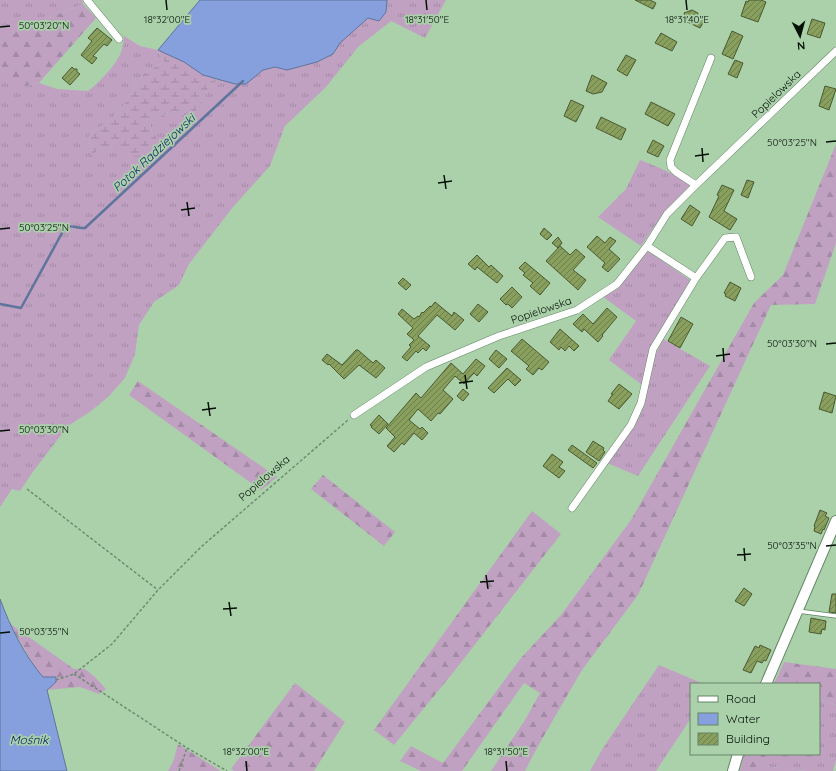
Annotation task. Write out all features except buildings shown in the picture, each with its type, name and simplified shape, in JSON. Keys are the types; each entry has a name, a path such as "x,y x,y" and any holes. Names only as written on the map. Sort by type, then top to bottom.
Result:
{"street":[{"path":"87,0 119,39"},
{"name":"Popielowska","path":"354,415 426,367 499,336 577,310 617,284 647,246 667,214 836,51"},
{"path":"696,185 676,172 671,167 670,160 711,58"},
{"path":"572,508 630,425 642,403 653,349 696,278 725,238 736,237 751,277"},
{"path":"647,246 696,278"},
{"path":"766,683 836,521"},
{"path":"733,771 738,755"}],"lane":[{"path":"797,611 836,616"}],"path":[{"name":"Popielowska","path":"56,680 74,674 112,644 158,590 200,547 354,415"},
{"path":"26,489 158,590"},
{"path":"74,674 187,748 226,771"},
{"path":"179,771 187,748"}],"green space":[{"path":"0,0 82,0 83,4 2,38 25,86 39,83 57,89 88,91 103,78 117,60 122,49 124,36 140,46 158,50 200,0 446,0 425,38 391,21 358,47 326,87 285,126 270,166 233,207 189,264 179,285 154,302 139,325 135,354 125,378 109,396 91,411 68,426 20,491 12,489 0,507","holes":["158,51 184,62 203,75 217,80 208,88 204,101 196,110 192,118 176,111 162,115 150,125 152,132 111,147 100,147 92,155 89,135 108,122 124,105 143,74 164,62"]},
{"path":"83,4 96,18 39,83 25,86 7,82 2,68 2,38"},
{"path":"158,50 184,62 203,75 217,80 208,88 204,101 190,120 176,111 162,115 150,125 152,132 160,142 146,156 131,155 111,147 100,147 92,156 89,135 108,122 124,105 143,74 164,62"},
{"path":"836,144 836,243 815,304 771,305 638,595 582,670 525,771 491,771 525,720 540,693 524,683 462,771 421,771 400,761 411,746 443,763 521,658 561,615 631,520 754,303 783,275"},
{"path":"640,160 672,174 690,185 676,200 641,246 598,217 626,189"},
{"path":"648,251 690,280 648,357 642,385 609,360 636,321 602,296 616,290"},
{"path":"663,339 710,366 638,476 607,463 640,416 644,405 654,358"},
{"path":"138,381 277,477 261,490 129,395"},
{"path":"323,475 395,532 384,546 311,489"},
{"path":"532,511 561,534 452,674 394,745 374,730"},
{"path":"9,623 74,669 85,669 106,689 99,694 80,687 47,690 56,682 56,678 43,677 36,669"},
{"path":"784,662 836,669 836,705 820,699 820,683 774,683"},
{"path":"659,665 702,683 690,683 690,720 656,771 590,771 603,748"},
{"path":"295,683 345,722 314,771 234,771 231,769"},
{"path":"820,699 836,705 836,760 833,771 806,771 762,766 766,755 820,755"},
{"path":"178,744 221,771 168,771 173,762"},
{"path":"744,755 766,755 763,766 806,771 740,771"}],"water":[{"path":"200,0 387,0 386,12 379,21 368,18 340,43 333,54 317,62 287,70 275,67 263,70 246,84 235,84 203,75 184,62 158,50"},
{"name":"Mośnik","path":"0,599 18,640 36,668 43,677 56,677 56,682 47,690 67,771 0,771"}],"waterway":[{"name":"Potok Radziejowski","path":"0,304 21,308 65,229 70,226 85,228 243,81"}]}
